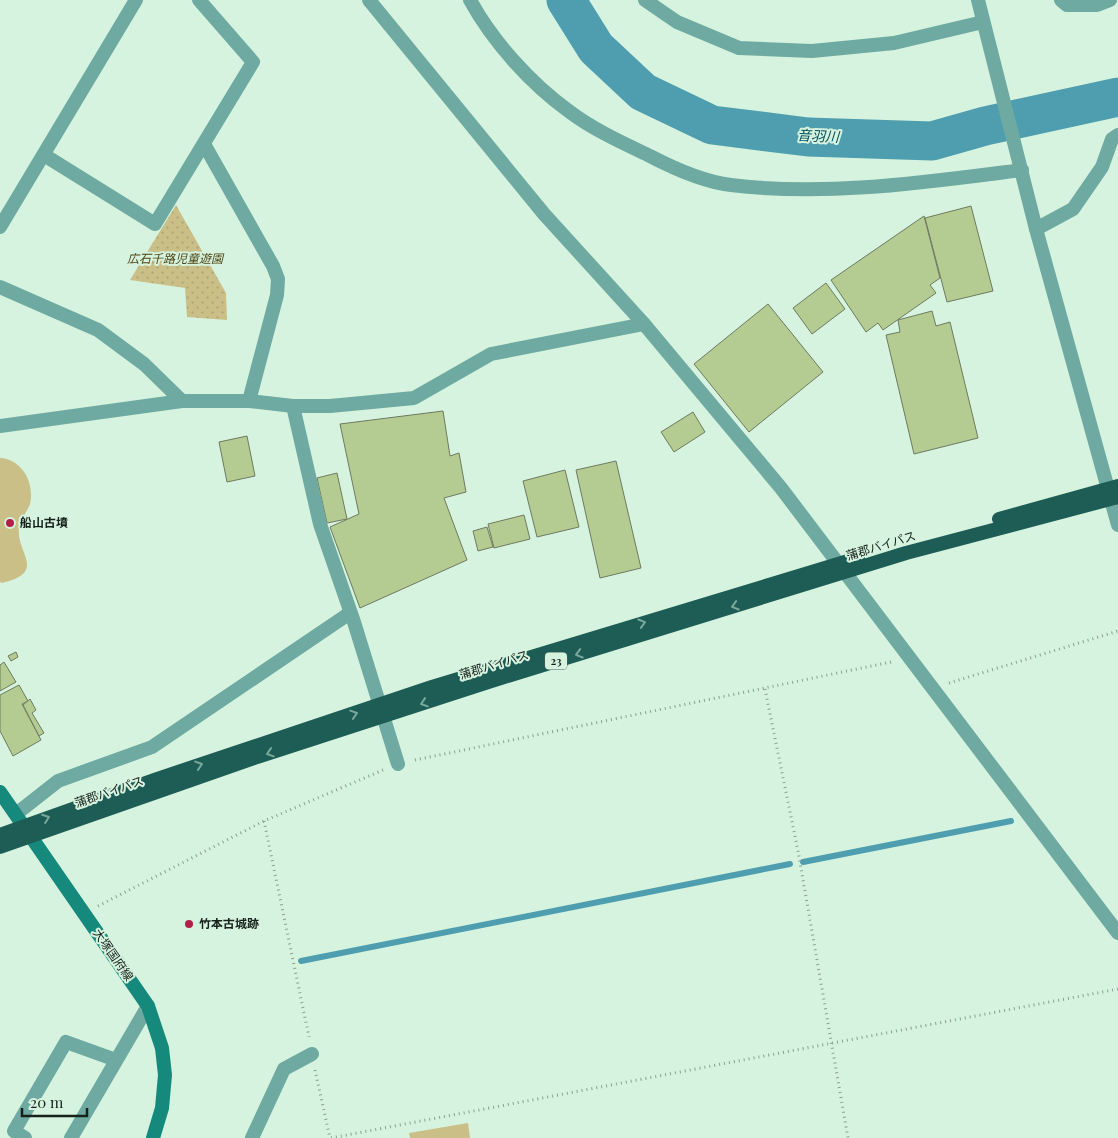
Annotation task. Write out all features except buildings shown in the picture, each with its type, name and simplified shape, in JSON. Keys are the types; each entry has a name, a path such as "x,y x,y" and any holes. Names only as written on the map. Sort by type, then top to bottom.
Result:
{"highway":[{"name":"蒲郡バイパス","path":"0,834 154,780 566,645 893,548 1118,486"},
{"name":"蒲郡バイパス","path":"0,847 256,757 486,683 906,554 1118,497"}],"main road":[{"name":"大塚国府線","path":"0,792 148,1006 162,1048 165,1076 162,1108 152,1138"}],"street":[{"path":"0,227 136,0"},
{"path":"44,155 155,224 253,62 199,0"},
{"path":"368,0 544,214 644,324 781,488 1118,933"},
{"path":"470,0 482,22 525,72 570,112 624,144 675,168 693,174 730,185 808,190 928,181 1022,170"},
{"path":"645,0 677,22 739,48 812,52 885,44 983,22"},
{"path":"978,0 1036,229 1118,525"},
{"path":"1061,0 1067,5 1097,4 1110,0"},
{"path":"1036,229 1073,209 1102,167 1112,139 1118,135"},
{"path":"204,144 273,266 278,279 278,295 249,401"},
{"path":"0,288 98,330 144,364 182,401"},
{"path":"0,426 182,401 249,401 293,406 330,406 414,398 491,354 644,324"},
{"path":"293,406 320,524 398,764"},
{"path":"16,814 58,781 152,747 350,613"},
{"path":"71,1138 148,1006"},
{"path":"25,1138 14,1132 66,1042 116,1060"},
{"path":"252,1138 284,1069 312,1054"}],"path":[{"path":"932,688 1118,631"},
{"path":"84,913 264,821 398,764 909,658"},
{"path":"765,689 798,851 848,1138"},
{"path":"264,821 330,1138 1118,989"}],"green space":[{"name":"広石千路児童遊園","path":"176,205 226,293 227,320 187,317 185,288 130,280"},
{"name":"船山古墳","path":"0,458 8,459 20,467 29,480 31,488 30,504 19,529 19,538 27,561 27,567 24,573 16,579 2,583 0,582"},
{"path":"468,1123 470,1138 410,1138 409,1133"}],"waterway":[{"name":"音羽川","path":"566,0 596,48 643,92 712,125 808,137 932,141 985,126 1118,97"},
{"path":"803,862 1011,821"},
{"path":"301,961 790,864"}],"place":[{"name":"船山古墳","path":"10,523"},
{"name":"竹本古城跡","path":"189,924"}]}
